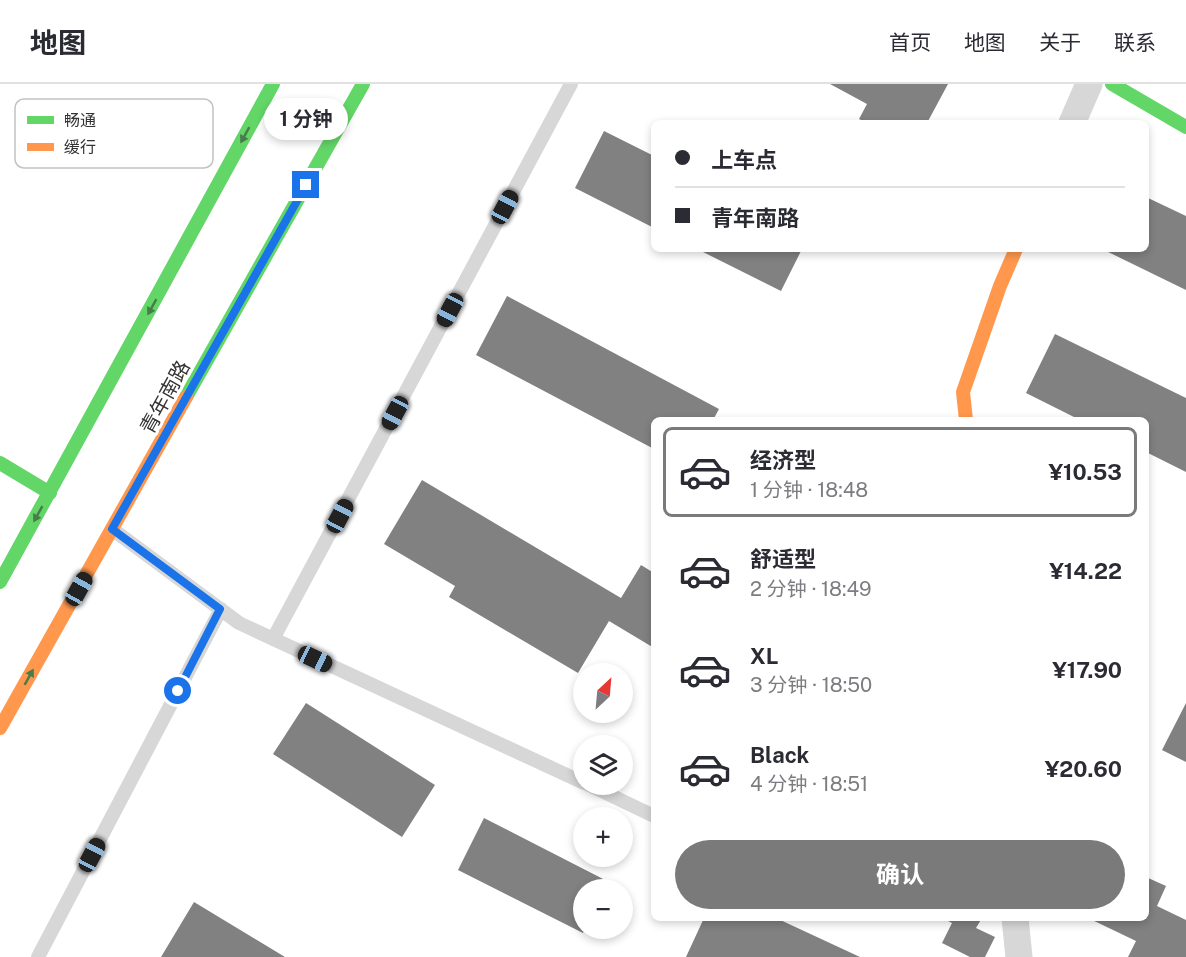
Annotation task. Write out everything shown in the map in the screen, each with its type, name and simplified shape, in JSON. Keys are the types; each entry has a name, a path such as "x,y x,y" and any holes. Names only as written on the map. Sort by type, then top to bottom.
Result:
{"main road":[{"path":"0,582 273,84"},
{"name":"青年南路","path":"0,728 363,84"},
{"path":"1112,84 1186,127"},
{"path":"966,417 963,392 1000,286 1015,252"},
{"path":"0,463 50,493"}],"street":[{"path":"1073,120 1089,84"},
{"path":"1015,921 1019,957"}],"lane":[{"path":"273,639 571,84"},
{"path":"112,529 239,623 573,778"},
{"path":"38,957 220,609"},
{"path":"609,795 651,815"}],"building":[{"path":"830,84 948,84 929,120 861,120 859,119 867,104"},
{"path":"604,131 651,154 651,226 575,188"},
{"path":"1149,198 1186,216 1186,290 1108,252 1149,252"},
{"path":"703,252 800,252 781,291"},
{"path":"507,296 719,409 715,417 651,417 651,447 476,355"},
{"path":"1055,334 1186,398 1186,472 1149,454 1149,417 1074,417 1026,393"},
{"path":"422,480 621,598 641,565 651,571 651,646 609,621 584,663 573,663 573,670 449,597 455,586 384,544"},
{"path":"306,703 435,785 402,837 273,754"},
{"path":"1186,703 1186,762 1162,750"},
{"path":"484,818 573,864 573,867 580,867 603,879 573,879 573,928 458,870"},
{"path":"1149,878 1166,886 1157,906 1186,920 1186,957 1128,957 1136,941 1094,921 1149,921"},
{"path":"194,902 285,957 161,957"},
{"path":"703,921 782,921 860,957 686,957"},
{"path":"948,921 980,921 976,928 995,937 985,957 970,957 942,943 952,923"}],"traffic: fast":[{"path":"0,582 273,84"},
{"path":"186,397 363,84"},
{"path":"1112,84 1186,127"},
{"path":"0,463 50,493"}],"traffic: slow":[{"path":"966,417 963,392 1000,286 1015,252"},
{"path":"0,728 186,397"}],"route":[{"path":"178,691 220,609 112,529 306,185"}]}
